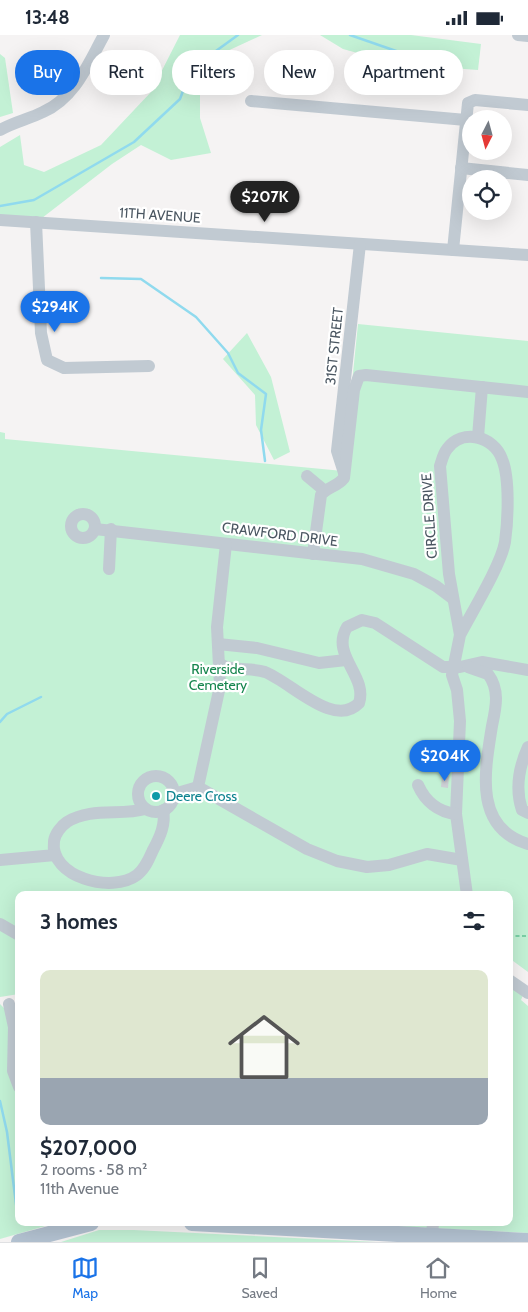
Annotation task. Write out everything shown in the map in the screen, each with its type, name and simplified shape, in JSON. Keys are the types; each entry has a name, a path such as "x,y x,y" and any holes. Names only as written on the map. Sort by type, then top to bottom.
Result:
{"main road":[{"path":"19,1242 65,1226"},
{"path":"284,1226 332,1236 432,1229 528,1241"}],"street":[{"path":"0,130 43,112 62,101 73,90 104,35 111,35"},
{"path":"518,35 528,36"},
{"path":"251,101 462,120"},
{"path":"468,110 470,101 528,105"},
{"path":"453,250 462,158"},
{"path":"461,168 528,175"},
{"name":"11TH AVENUE","path":"0,220 528,255"},
{"path":"36,222 41,333 47,361 64,367 149,366"},
{"name":"31ST STREET","path":"345,474 337,451 360,244"},
{"path":"313,554 321,495 338,485 345,474 354,390 359,376 366,375 528,392"},
{"path":"466,891 456,814 460,721 457,667 460,635 503,551 508,511 503,460 495,447 478,437 482,387"},
{"name":"CIRCLE DRIVE","path":"460,635 452,598 442,519 440,466 446,450 452,444 459,439 478,437"},
{"path":"307,476 325,491"},
{"name":"CRAWFORD DRIVE","path":"95,529 111,529 362,559 402,569 436,586 452,598"},
{"path":"109,569 111,529"},
{"path":"219,694 220,664 217,616 226,544"},
{"path":"220,664 227,668 264,671 280,679 322,707 343,712 354,708 360,697 357,681 346,660 342,645 344,631 347,627 362,620 374,623 443,667 471,667 483,670 488,674 495,686 496,700 488,763 487,803 492,820 498,827 506,835 528,844"},
{"path":"218,645 257,648 319,663 346,660"},
{"path":"457,667 482,662 528,670"},
{"path":"198,787 224,679 238,668"},
{"path":"528,747 521,765 517,791 522,810 528,813"},
{"path":"145,809 139,801 137,792 144,780 150,776 157,775 169,781 174,794 171,804 163,810 152,811 145,809 100,813 66,823 54,838 55,855 59,863 85,879 103,882 131,879 145,867 159,838 164,824 163,810"},
{"path":"418,785 429,803 440,810 456,814"},
{"path":"174,794 198,787 307,849 337,861 367,867 389,865 427,855 462,860"},
{"path":"0,860 55,855"},
{"path":"0,924 15,933"},
{"path":"513,984 528,993"},
{"path":"10,1003 14,1027 13,1071 15,1076"}],"path":[{"path":"513,936 528,936"}],"green space":[{"path":"180,35 262,35 230,50 172,50"},
{"path":"320,35 411,35 481,44 478,70 463,69 463,50 343,49"},
{"path":"172,51 172,95 200,95 200,118 211,153 171,160 141,145 112,164 42,218 0,215 0,147 20,135 24,165 44,172 101,145 148,95 162,95 162,70"},
{"path":"0,54 5,58 13,113 0,117"},
{"name":"Riverside Cemetery","path":"358,324 528,341 528,972 513,961 513,891 15,891 15,995 0,997 0,432 5,433 5,439 343,471"},
{"path":"247,333 271,377 290,452 274,460 256,425 255,395 223,359"},
{"path":"513,988 523,995 521,1000 528,1006 528,1233 389,1226 513,1226"},
{"path":"0,1004 6,1010 15,1010 15,1226 46,1226 0,1239"},
{"path":"99,1230 134,1230 376,1242 61,1242"}],"building":[{"path":"442,776 449,776 448,788 441,787"}],"waterway":[{"path":"0,206 34,200 134,142 180,99 191,69 238,35"},
{"path":"350,35 393,50"},
{"path":"101,278 141,279 196,317 228,353 238,373 266,394 261,430 265,461"},
{"path":"0,722 7,714 41,697"},
{"path":"0,1101 7,1132 15,1196"}],"place":[{"name":"Deere Cross","path":"156,796"}]}
